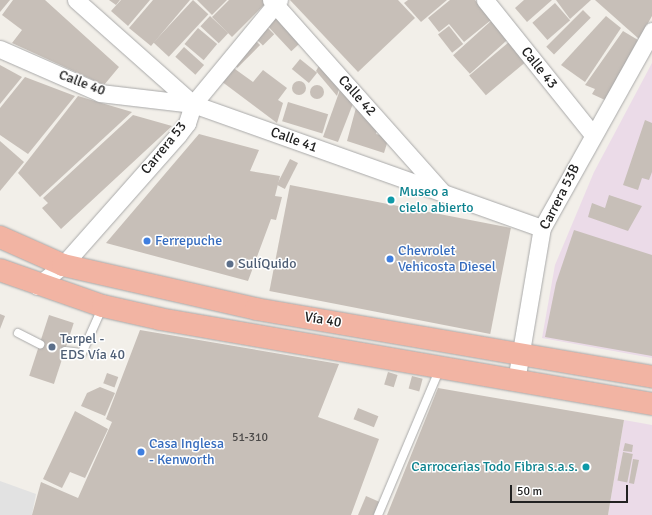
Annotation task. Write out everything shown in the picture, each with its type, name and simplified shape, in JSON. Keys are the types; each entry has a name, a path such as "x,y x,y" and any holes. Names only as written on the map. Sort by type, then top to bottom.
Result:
{"highway":[{"name":"Vía 40","path":"0,237 63,265 256,309 521,352 652,377"},
{"name":"Vía 40","path":"0,270 37,286 103,306 516,381 652,404"}],"street":[{"name":"Calle 41","path":"76,0 193,104 542,228"},
{"name":"Calle 43","path":"485,0 593,135"},
{"name":"Carrera 53","path":"37,286 63,265 178,135 187,123 193,104 275,1"},
{"name":"Calle 42","path":"275,1 443,192"},
{"name":"Carrera 53B","path":"516,381 542,228 652,31"},
{"name":"Calle 40","path":"0,49 100,93 193,104"}],"lane":[{"path":"65,351 82,353 103,306"},
{"path":"18,333 40,344"},
{"path":"378,515 435,387 440,367"}],"shaded area":[{"path":"652,63 652,358 542,338 555,265 594,172"},
{"path":"624,420 652,425 652,515 608,515"},
{"path":"0,481 36,494 32,515 0,515"}],"building":[{"path":"0,0 10,0 0,12"},
{"path":"13,0 45,0 119,67 104,85 12,43 22,30 2,15"},
{"path":"109,0 120,0 116,5"},
{"path":"121,0 150,0 128,26 111,11"},
{"path":"153,0 190,0 151,46 129,28"},
{"path":"193,0 208,14 169,57 153,42"},
{"path":"197,0 227,0 212,15"},
{"path":"229,0 265,0 267,2 232,37 212,17"},
{"path":"290,0 398,0 415,18 358,72"},
{"path":"408,0 447,0 421,22 404,3"},
{"path":"450,0 475,0 491,20 464,42 449,24 439,32 428,18"},
{"path":"524,0 552,0 527,22 515,8"},
{"path":"556,0 591,0 570,19"},
{"path":"595,0 652,0 652,16 639,39"},
{"path":"555,3 570,20 547,40 532,23"},
{"path":"583,10 591,18 554,55 546,47"},
{"path":"277,14 302,41 291,51 266,24"},
{"path":"210,16 228,33 219,43 200,26"},
{"path":"606,16 621,28 585,82 561,65"},
{"path":"491,21 508,40 470,74 453,55"},
{"path":"265,25 274,34 263,46 254,36"},
{"path":"449,26 463,44 452,53 438,35"},
{"path":"198,28 217,44 204,60 185,44"},
{"path":"623,31 638,40 605,100 592,94 595,89 585,85"},
{"path":"253,38 260,45 237,68 230,61"},
{"path":"509,42 526,62 486,95 469,75"},
{"path":"184,47 204,65 195,75 175,57"},
{"path":"300,59 317,73 309,83 292,69"},
{"path":"228,64 253,82 263,70 287,88 278,100 283,103 277,123 217,78"},
{"path":"320,64 340,86 337,96 316,71"},
{"path":"0,65 22,77 0,104"},
{"path":"25,77 75,96 28,154 0,135 0,108"},
{"path":"296,81 302,81 306,85 306,91 302,95 296,95 292,91 292,85"},
{"path":"314,85 320,85 324,89 324,95 320,99 314,99 310,95 310,89"},
{"path":"341,87 354,101 338,142 323,137"},
{"path":"78,96 132,112 40,197 18,173"},
{"path":"288,102 328,114 322,133 282,121"},
{"path":"357,104 378,126 376,134 389,137 384,153 347,141"},
{"path":"133,115 172,126 61,229 42,208 48,203 43,198"},
{"path":"645,120 652,123 652,172 649,180 642,178 638,190 623,185"},
{"path":"199,134 259,150 250,171 280,176 275,196 282,197 276,220 271,219 248,281 106,243"},
{"path":"0,141 24,162 0,191"},
{"path":"290,159 298,163 285,189 277,185"},
{"name":"Chevrolet Vehicosta Diesel","path":"290,185 511,228 490,334 269,291"},
{"path":"609,195 642,206 628,231 588,217 592,203 605,208"},
{"path":"574,230 652,255 652,356 545,337 556,283"},
{"path":"0,314 5,316 0,329"},
{"name":"Terpel - EDS Vía 40","path":"49,315 74,323 54,384 29,376"},
{"path":"140,330 339,364 318,417 379,439 351,515 32,515 41,482 78,498 112,422 106,419"},
{"path":"388,372 398,375 394,387 384,384"},
{"path":"107,373 118,377 115,387 103,383"},
{"path":"412,376 423,379 419,391 409,389"},
{"path":"100,387 115,393 105,416 81,406 87,393"},
{"path":"438,388 624,420 608,515 387,515"},
{"path":"358,408 378,416 374,427 354,419"},
{"path":"75,411 108,429 85,478 70,472 62,488 43,479"},
{"path":"625,443 633,445 632,452 623,451"},
{"path":"623,452 633,454 627,482 617,480"},
{"path":"633,459 639,460 634,484 629,483"},
{"path":"366,496 382,503 376,515 358,515"}],"place":[{"name":"Museo a cielo abierto","path":"391,200"},
{"name":"Ferrepuche","path":"147,241"},
{"name":"Chevrolet Vehicosta Diesel","path":"390,259"},
{"name":"SulíQuido","path":"230,264"},
{"name":"Terpel - EDS Vía 40","path":"52,347"},
{"name":"Casa Inglesa - Kenworth","path":"141,452"},
{"name":"Carrocerias Todo Fibra s.a.s.","path":"586,467"}]}
